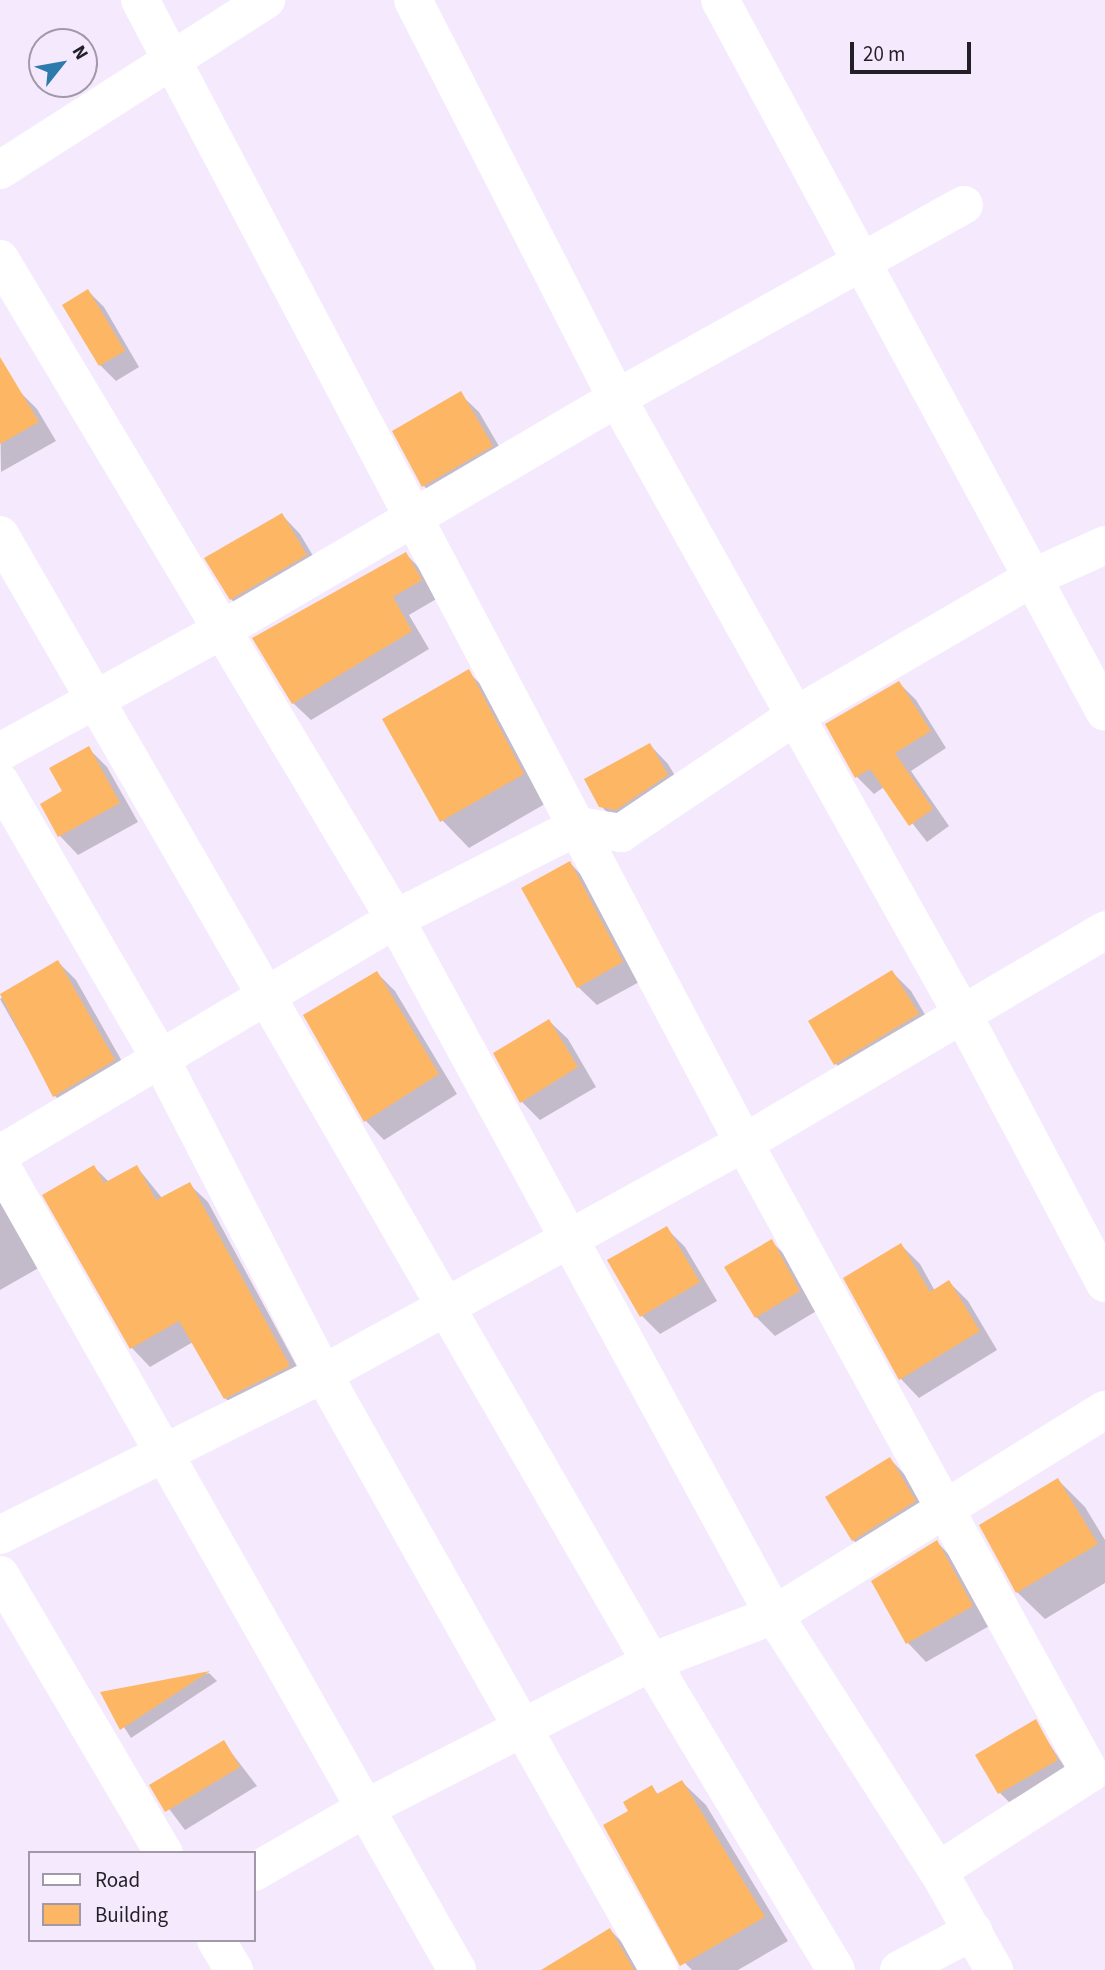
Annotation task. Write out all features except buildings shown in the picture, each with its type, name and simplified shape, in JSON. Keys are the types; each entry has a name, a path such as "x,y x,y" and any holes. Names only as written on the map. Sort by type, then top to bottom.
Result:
{"street":[{"path":"140,0 174,58 744,1143 1090,1773 938,1871"},
{"path":"0,170 266,0"},
{"path":"412,0 617,398 964,1017 1095,1239 1105,1283"},
{"path":"720,0 1105,712"},
{"path":"0,752 96,702 617,398 964,205"},
{"path":"0,259 395,919 774,1615 938,1871 994,1970"},
{"path":"0,535 651,1662 836,1970"},
{"path":"0,1154 395,919 579,826 621,834 795,716 1032,578 1105,545"},
{"path":"0,782 161,1060 323,1374 520,1730 659,1970"},
{"path":"0,1535 160,1452 323,1374 744,1143 964,1017 1105,930"},
{"path":"0,1164 160,1452 457,1970"},
{"path":"256,1871 366,1808 651,1662 774,1615 1105,1410"},
{"path":"0,1575 163,1851"},
{"path":"899,1970 973,1931"},
{"path":"217,1942 234,1970"}]}
